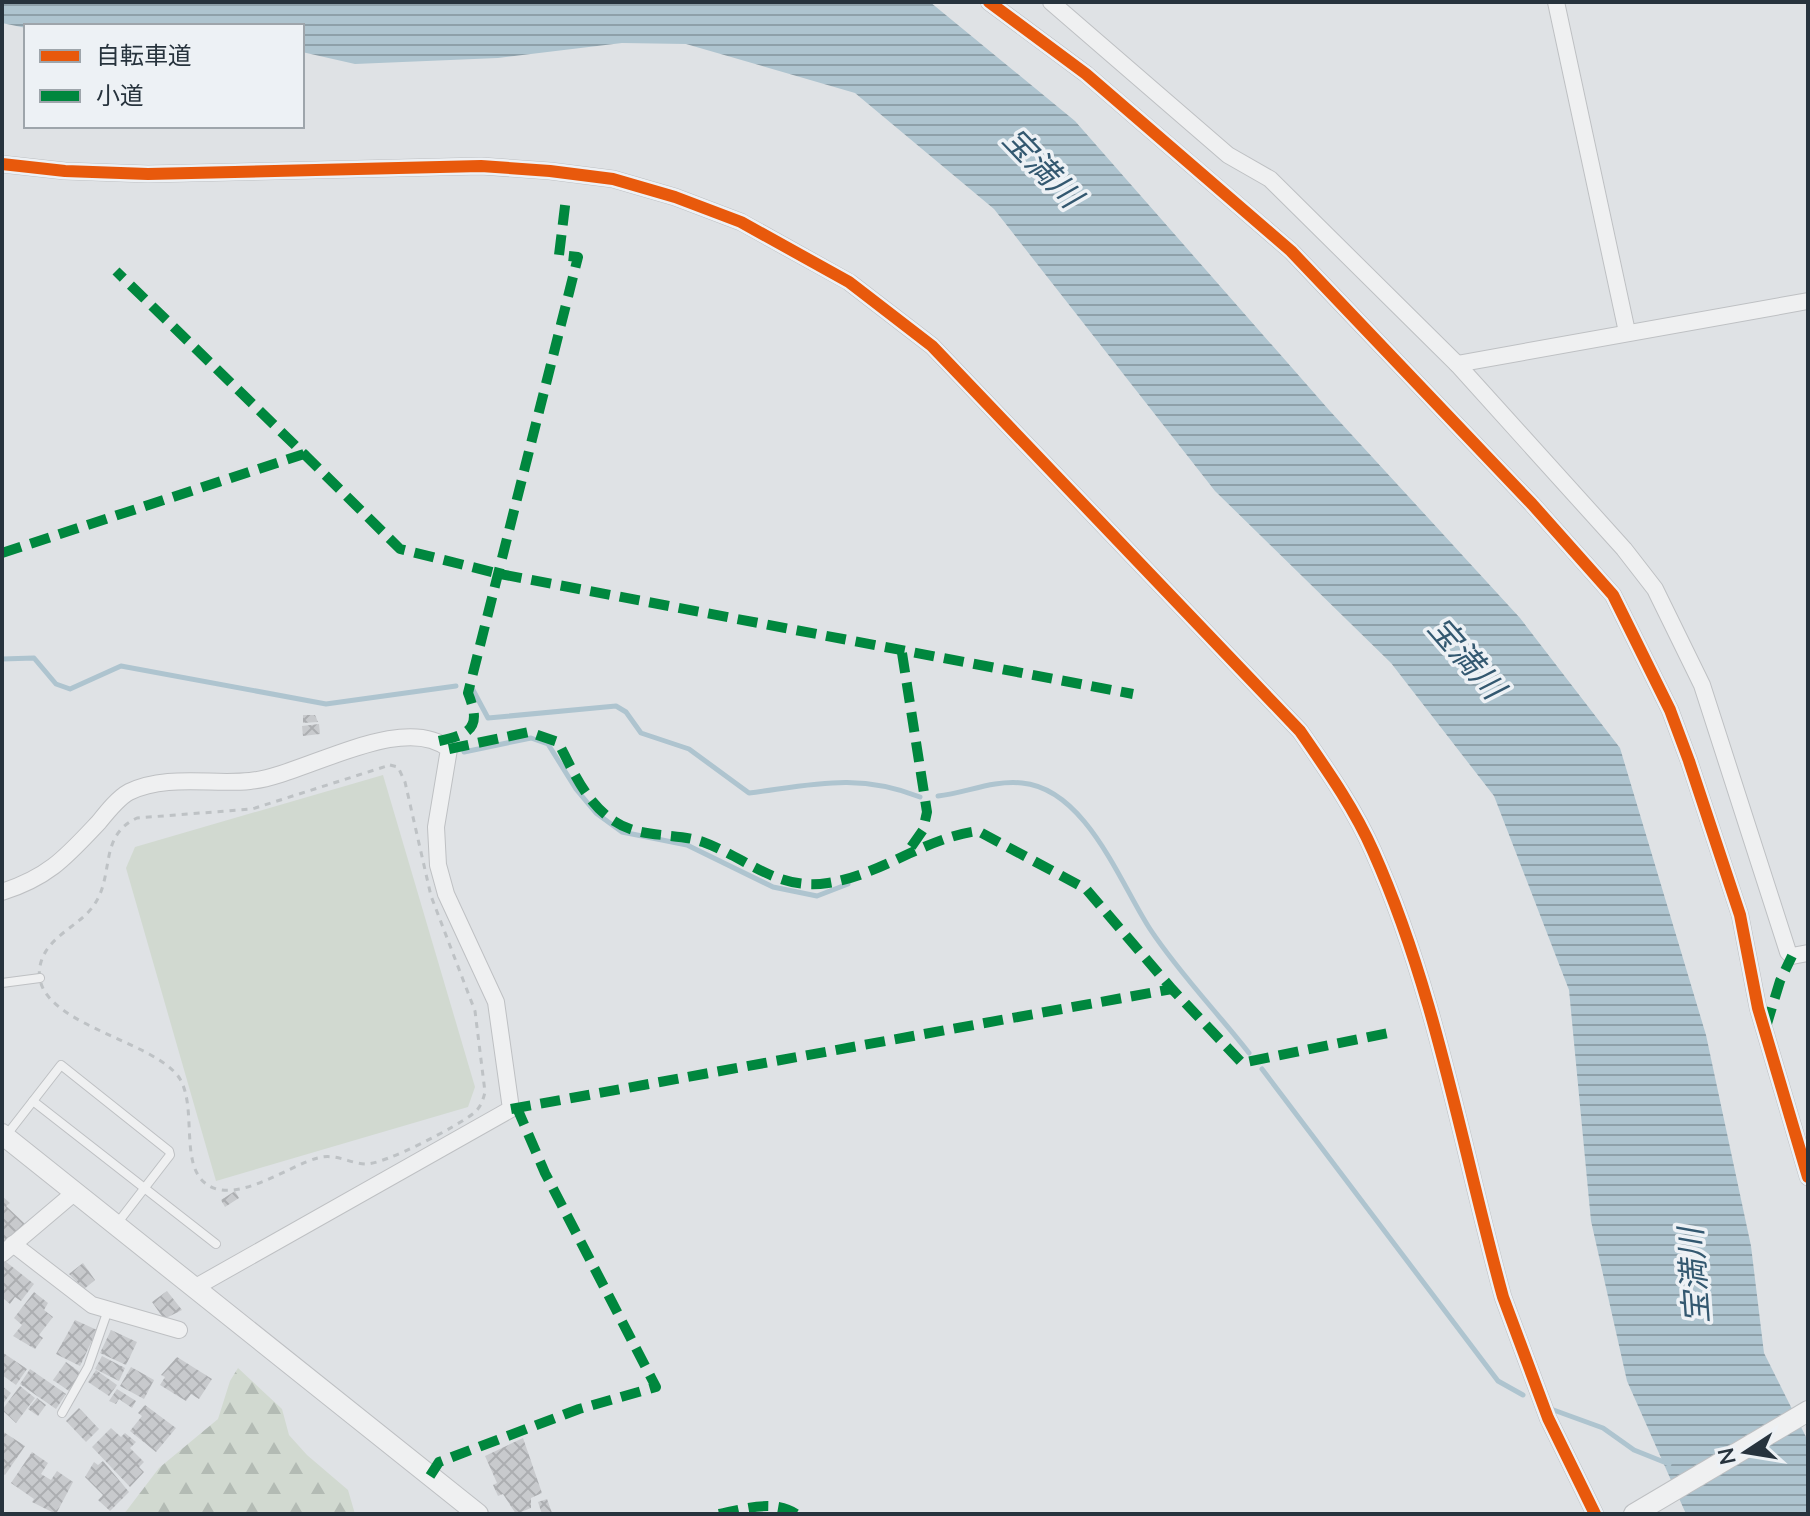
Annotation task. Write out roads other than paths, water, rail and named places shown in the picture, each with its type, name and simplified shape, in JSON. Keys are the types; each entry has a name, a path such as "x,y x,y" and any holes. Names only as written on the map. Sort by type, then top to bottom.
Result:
{"street":[{"path":"989,2 1086,74 1291,251 1532,504 1613,595 1670,710 1689,761 1740,915 1758,1008 1808,1177"},
{"path":"1051,2 1228,155 1270,179 1457,364 1624,549 1655,589 1702,685 1788,952 1792,956 1808,953"},
{"path":"1556,2 1627,332"},
{"path":"2,164 65,171 148,174 481,166 613,179 675,197 741,222 849,282 932,346 1046,461 1300,731 1340,789 1372,848 1401,917 1499,1282 1523,1357 1595,1514"},
{"path":"1457,364 1808,301"},
{"path":"2,892 34,882 64,859 127,793 158,784 255,781 291,773 356,747 384,741 409,738 439,741 449,749 436,827 438,865 446,894 496,1002 511,1109 194,1288"},
{"path":"4,1135 478,1514"},
{"path":"74,1193 7,1247 67,1284 79,1298 179,1330"},
{"path":"1634,1514 1808,1411"}],"lane":[{"path":"2,983 40,978"},
{"path":"4,1135 61,1065 169,1151 170,1155 116,1226"},
{"path":"33,1101 216,1244"},
{"path":"62,1413 88,1367 108,1309"}],"water":[{"name":"宝満川","path":"2,2 930,2 1075,121 1329,410 1520,618 1620,748 1706,1035 1751,1246 1764,1353 1808,1441 1808,1514 1686,1514 1627,1381 1591,1221 1569,990 1494,796 1391,663 1215,491 994,209 855,93 686,44 622,43 498,58 355,64 304,52 304,24 24,24 24,28 2,23"}],"waterway":[{"path":"2,659 34,658 56,684 70,689 121,666 326,704 456,686"},
{"path":"473,690 488,718 616,706 626,712 641,733 689,749 749,793 814,784 855,783 897,789 920,797"},
{"path":"464,752 531,738 548,744 576,789 596,813 622,832 687,845 773,887 817,896 848,884"},
{"path":"938,796 1000,783 1022,783 1045,789 1065,802 1099,841 1161,945 1249,1053"},
{"path":"1262,1069 1498,1381 1523,1395"},
{"path":"1548,1408 1603,1428 1634,1450 1669,1464"}]}
